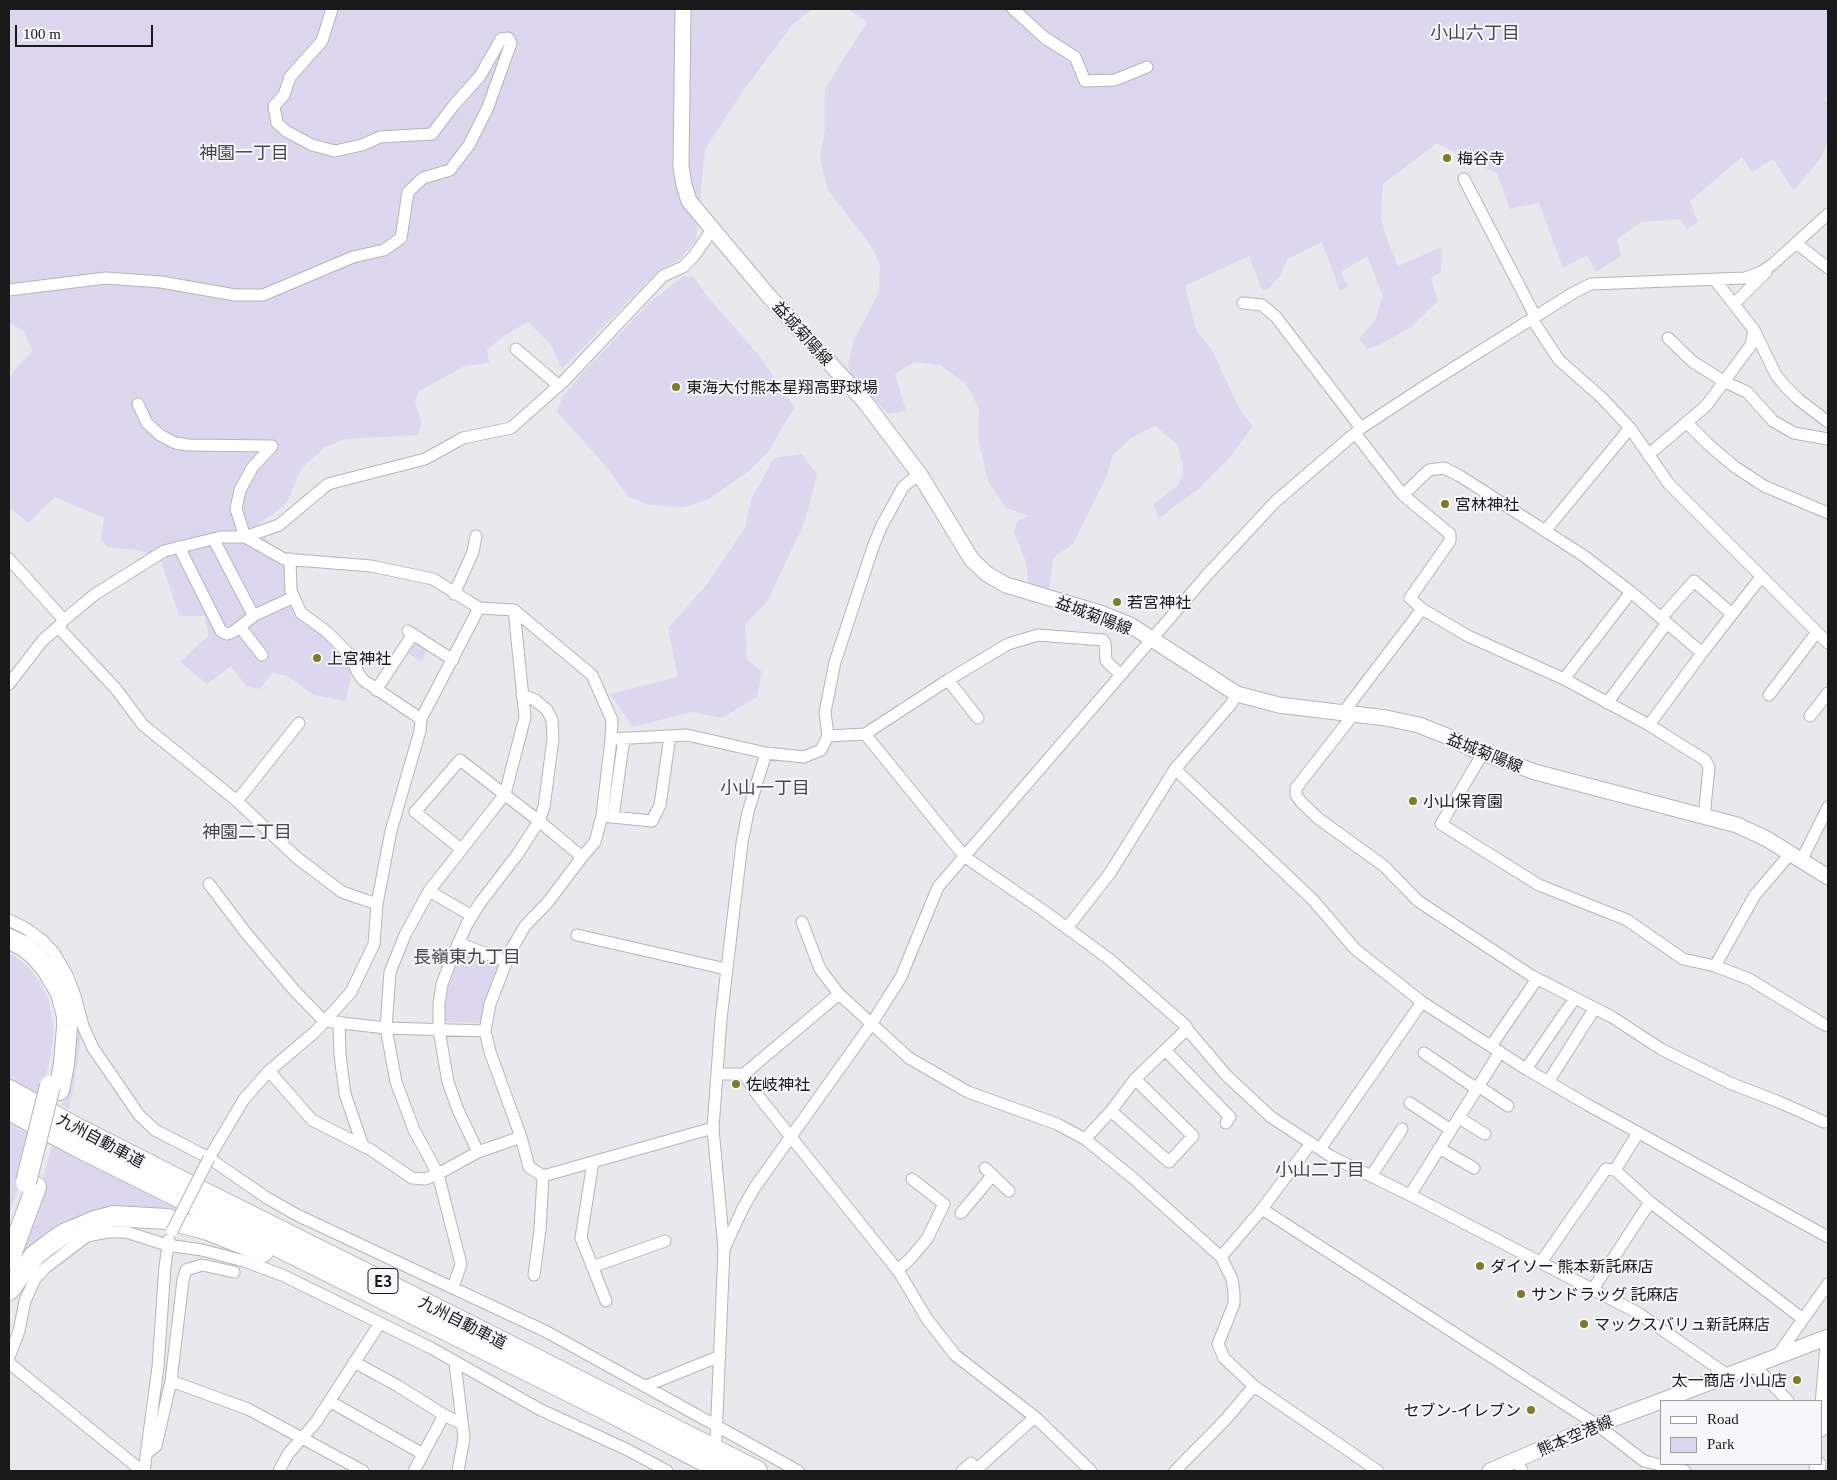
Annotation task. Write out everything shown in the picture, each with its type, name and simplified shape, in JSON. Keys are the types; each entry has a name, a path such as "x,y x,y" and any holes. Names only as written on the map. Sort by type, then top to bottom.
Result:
{"highway":[{"path":"10,924 24,946 36,956 47,970 61,993 68,1028 64,1064 54,1088"},
{"path":"9,948 25,958 36,969 49,988 54,1000 59,1042 54,1088 31,1185 9,1260"},
{"name":"九州自動車道","path":"9,1090 73,1126 473,1326 757,1471"},
{"name":"九州自動車道","path":"9,1110 78,1147 428,1321 723,1471"},
{"path":"9,1232 31,1185"},
{"path":"9,1290 34,1256 64,1234 95,1221 114,1216 135,1216 167,1219 208,1230 326,1277 428,1321"}],"main road":[{"name":"益城菊陽線","path":"684,9 680,168 689,201 778,307 865,402 920,475 972,560 987,574 1006,586 1100,613 1130,625 1237,694 1279,705 1386,718 1419,726 1483,753 1535,772 1737,825 1767,840 1828,877"},
{"name":"熊本空港線","path":"1664,1400 1828,1338"},
{"path":"1822,1416 1828,1345"},
{"name":"熊本空港線","path":"1490,1471 1519,1466 1597,1425 1660,1401"}],"street":[{"path":"9,290 106,278 161,282 235,294 262,295 353,257 384,250 401,238 408,192 423,178 450,170 469,145 488,107 511,43 508,38 501,39 480,76 454,105 432,134 380,137 362,145 335,151 312,145 286,131 277,123 274,106 284,94 290,77 322,41 332,9"},
{"path":"1013,9 1045,38 1075,57 1085,81 1115,80 1147,66"},
{"path":"1464,179 1534,317 1559,360 1602,398 1630,428 1670,484 1828,643"},
{"path":"1734,304 1773,264 1828,214"},
{"path":"9,684 43,640 61,623 94,595 164,551 221,537 245,537 279,525 328,484 425,459 463,438 511,428 559,386 663,276 683,267 694,256 712,230"},
{"path":"1796,243 1828,268"},
{"path":"724,1249 755,1187 872,1023 901,977 938,887 1221,560 1275,502 1358,431 1534,317 1591,284 1745,278 1761,272 1773,264"},
{"path":"1715,280 1754,330 1776,375 1798,399 1826,417"},
{"path":"1243,303 1262,305 1276,317 1403,495 1450,534 1450,541 1410,598 1422,609 1468,636 1564,680 1649,725 1705,760 1709,767 1704,817"},
{"path":"1648,455 1706,406 1751,345 1754,330"},
{"path":"1668,338 1693,362 1725,382 1747,392 1773,421 1794,433 1828,440"},
{"path":"516,350 559,386"},
{"path":"138,404 147,423 160,435 175,443 189,445 272,446 252,468 240,490 236,509 245,537 284,559 371,566 432,579 479,608 514,610 592,675 612,720 607,816"},
{"path":"1686,422 1710,446 1764,486 1828,513"},
{"path":"1545,531 1630,428"},
{"path":"1403,495 1429,470 1444,468 1477,486 1584,556 1631,592 1702,653"},
{"path":"612,739 687,735 766,753 804,757 821,750 828,736 825,712 835,662 873,547 881,527 903,487 910,480 920,475"},
{"path":"454,594 473,552 476,536"},
{"path":"214,540 251,611 255,615"},
{"path":"179,547 221,631 227,634 233,632 255,615 294,597"},
{"path":"9,559 116,689 143,725 237,801 296,857 342,892 377,904"},
{"path":"290,559 291,591 301,613 326,631 351,656 363,680 421,718"},
{"path":"1649,725 1761,577"},
{"path":"1607,703 1664,621 1694,582 1732,614"},
{"path":"1564,680 1631,592"},
{"path":"9,1363 143,1471 158,1368 167,1245 172,1232 209,1158 244,1099 269,1071 301,1044 351,992 374,944 377,904 391,831 420,731 421,718 479,608"},
{"path":"1422,609 1296,788 1296,795 1302,803 1319,819 1384,866 1418,901 1537,979 1612,1017 1661,1049 1730,1084 1779,1102 1824,1122"},
{"path":"453,1288 461,1264 438,1174 414,1130 396,1082 386,1028 390,972 405,935 429,891 505,794 525,717 514,610"},
{"path":"240,627 262,655"},
{"path":"376,690 410,632 453,660"},
{"path":"1769,694 1782,671 1817,632"},
{"path":"828,736 865,734 1008,644 1038,635 1103,640 1105,643 1106,661 1121,675"},
{"path":"948,680 978,718"},
{"path":"1810,716 1828,693"},
{"path":"1067,928 1110,874 1175,769 1231,704 1237,694"},
{"path":"478,1152 458,1110 448,1082 439,1030 439,1004 442,984 458,943 472,916 518,855 539,821 544,807 552,739 552,720 547,710 535,700 522,695"},
{"path":"237,801 299,723"},
{"path":"865,734 965,857 1109,959 1186,1026 1227,1076 1271,1117 1316,1146 1371,1176 1638,1313 1729,1376"},
{"path":"607,816 652,821 660,805 670,736"},
{"path":"624,738 607,816 595,842 548,902 525,926 506,961 490,1004 485,1031 490,1052 521,1137 529,1167 543,1176 714,1128"},
{"path":"716,1439 724,1249 714,1128 717,1074 726,969 742,843 748,812 766,753"},
{"path":"1483,753 1441,824 1539,885 1627,920 1683,959 1715,966 1750,978 1828,1026"},
{"path":"461,849 415,812 460,760 582,857"},
{"path":"1175,769 1313,900 1355,948 1422,1002 1526,1070 1828,1237"},
{"path":"1715,966 1755,895 1795,857 1828,807"},
{"path":"209,884 246,934 294,990 324,1020 386,1028 485,1031"},
{"path":"429,891 472,916"},
{"path":"802,922 820,969 839,994 909,1058 968,1092 1057,1124 1084,1139 1134,1179 1222,1256 1232,1279 1234,1304 1218,1344 1224,1358 1254,1386 1378,1471"},
{"path":"10,924 27,929 43,940 54,953 67,975 83,1026 93,1048 139,1115 155,1130 209,1158 267,1198 297,1215 546,1332 798,1471"},
{"path":"577,935 726,969"},
{"path":"458,943 506,961"},
{"path":"1410,1195 1477,1088 1496,1049 1537,979"},
{"path":"717,1074 744,1074 839,994"},
{"path":"1526,1070 1575,998"},
{"path":"1222,1256 1316,1146 1422,1002"},
{"path":"1548,1082 1595,1008"},
{"path":"339,1022 340,1056 346,1094 363,1146"},
{"path":"1084,1139 1110,1111 1135,1079 1187,1029"},
{"path":"1166,1051 1231,1117"},
{"path":"1424,1053 1508,1106"},
{"path":"269,1071 312,1120 363,1146 412,1178 425,1179 478,1152 521,1137"},
{"path":"744,1074 759,1097 897,1270 927,1319 955,1355 1035,1417 1092,1471"},
{"path":"1110,1111 1169,1162 1193,1136 1135,1079"},
{"path":"1410,1103 1451,1130"},
{"path":"1458,1118 1485,1134"},
{"path":"1371,1176 1402,1129"},
{"path":"1614,1170 1638,1133"},
{"path":"1439,1148 1474,1168"},
{"path":"593,1162 581,1238 606,1301"},
{"path":"1541,1262 1606,1169 1614,1170 1650,1202 1803,1320"},
{"path":"961,1213 989,1172 1010,1191"},
{"path":"534,1275 540,1230 543,1176"},
{"path":"897,1270 909,1260 927,1239 944,1204 912,1179"},
{"path":"1593,1289 1650,1202"},
{"path":"1262,1209 1597,1425 1644,1461 1660,1465"},
{"path":"9,1357 19,1331 25,1301 35,1279 45,1268 87,1236 108,1232 126,1232 167,1245 202,1250 244,1261 282,1275 431,1348 541,1410 628,1450 667,1471"},
{"path":"592,1267 665,1241"},
{"path":"147,1453 156,1446 171,1381 183,1280 186,1270 202,1265 234,1272"},
{"path":"1777,1356 1828,1284"},
{"path":"279,1471 288,1454 316,1422 380,1323"},
{"path":"646,1386 720,1356"},
{"path":"354,1362 462,1424"},
{"path":"455,1363 464,1438 458,1471"},
{"path":"1754,1365 1787,1400"},
{"path":"171,1381 248,1409 363,1471"},
{"path":"1175,1471 1226,1419 1254,1386"},
{"path":"329,1401 423,1454"},
{"path":"414,1471 444,1415"},
{"path":"962,1471 971,1463 976,1470 1035,1417"},
{"path":"1660,1465 1685,1471"}],"green space":[{"path":"9,9 812,9 792,25 743,91 705,149 696,241 680,259 658,271 562,369 551,345 528,322 502,337 487,350 489,363 465,366 419,391 415,402 421,421 419,435 345,439 324,448 301,469 287,503 257,526 285,565 287,592 352,670 346,701 314,695 288,676 273,673 259,689 246,686 231,666 207,684 180,662 209,635 204,616 179,616 159,556 136,550 108,547 101,539 104,518 55,497 28,523 9,507 9,379 16,368 33,351 23,331 9,322"},
{"path":"848,9 1828,9 1828,91 1825,100 1828,103 1828,139 1821,158 1794,190 1773,159 1752,172 1742,157 1690,201 1698,222 1687,229 1680,219 1641,222 1617,239 1621,256 1596,272 1587,255 1563,268 1539,203 1510,209 1497,174 1437,143 1383,184 1381,219 1398,266 1442,247 1441,272 1431,278 1438,301 1410,328 1379,345 1367,349 1359,338 1375,321 1383,296 1367,256 1341,272 1348,286 1340,291 1322,242 1288,259 1279,277 1269,288 1262,290 1249,256 1185,286 1196,330 1212,350 1241,412 1253,426 1230,457 1198,489 1159,518 1153,505 1177,486 1183,477 1178,445 1155,426 1131,438 1113,455 1106,477 1073,544 1053,558 1049,592 1029,589 1026,562 1014,532 1017,521 1029,516 1006,508 988,481 978,438 979,408 966,384 940,365 914,362 895,374 906,411 889,414 850,377 848,362 854,340 879,292 880,265 871,246 828,190 820,157 825,130 825,89 867,22"},
{"name":"東海大付熊本星翔高野球場","path":"684,276 694,278 707,296 757,353 795,407 767,453 749,471 707,500 684,507 649,505 628,496 604,464 557,412 563,397 580,376 650,302"},
{"path":"802,454 817,474 805,521 767,602 745,625 747,659 762,672 757,697 722,718 691,712 633,727 610,694 678,677 668,628 708,583 745,528 751,500 774,458"},
{"path":"414,638 429,648 421,662 405,651"},
{"path":"9,924 38,944 53,960 74,1009 81,1036 69,1109 62,1105 71,1060 73,1024 9,931"},
{"path":"464,950 497,964 498,967 487,995 482,1023 444,1022 446,994 454,965 460,952"},
{"path":"9,954 16,957 29,968 40,982 49,1001 53,1042 42,1096 9,1079"},
{"path":"9,1124 32,1136 22,1177 9,1214"},
{"path":"52,1146 202,1219 115,1213 17,1268"}],"place":[{"name":"梅谷寺","path":"1447,158"},
{"name":"東海大付熊本星翔高野球場","path":"676,387"},
{"name":"宮林神社","path":"1445,504"},
{"name":"若宮神社","path":"1117,602"},
{"name":"上宮神社","path":"317,658"},
{"name":"小山保育園","path":"1413,801"},
{"name":"佐岐神社","path":"736,1084"},
{"name":"ダイソー 熊本新託麻店","path":"1480,1266"},
{"name":"サンドラッグ 託麻店","path":"1521,1294"},
{"name":"マックスバリュ新託麻店","path":"1584,1324"},
{"name":"太一商店 小山店","path":"1797,1380"},
{"name":"セブン-イレブン","path":"1531,1410"}],"district":[{"name":"小山六丁目","path":"1475,32"},
{"name":"神園一丁目","path":"244,152"},
{"name":"小山一丁目","path":"765,787"},
{"name":"神園二丁目","path":"247,831"},
{"name":"長嶺東九丁目","path":"467,956"},
{"name":"小山二丁目","path":"1320,1169"}]}
